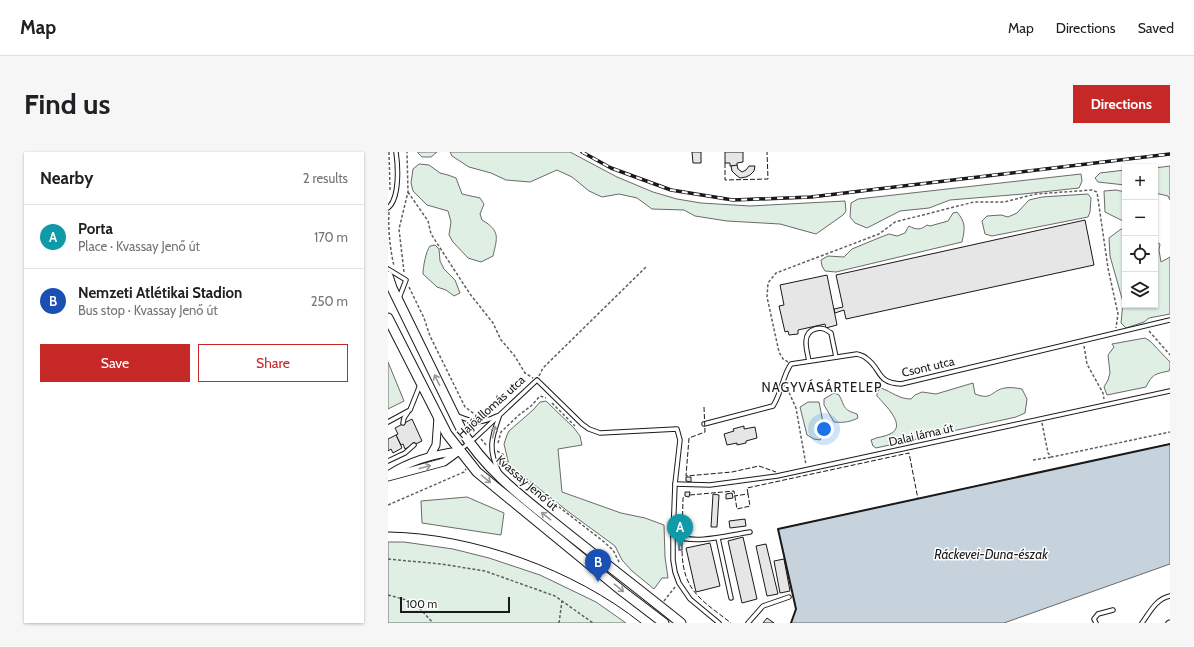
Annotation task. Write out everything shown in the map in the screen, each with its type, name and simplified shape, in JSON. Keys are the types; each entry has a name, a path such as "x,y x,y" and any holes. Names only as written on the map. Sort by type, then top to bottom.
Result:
{"main road":[{"name":"Kvassay Jenő út","path":"392,275 398,299 469,443 504,482 681,623"},
{"name":"Kvassay Jenő út","path":"388,320 447,434 477,472 622,591 664,623"}],"street":[{"path":"430,456 436,445 438,417"},
{"name":"Hajóállomás utca","path":"388,476 398,468 430,456 459,450"},
{"name":"Hajóállomás utca","path":"388,476 444,462 459,450"}],"lane":[{"path":"390,207 397,182 396,152"},
{"path":"388,269 392,275 406,280 398,299"},
{"name":"Csont utca","path":"791,364 857,354 866,358 884,379 891,383 901,384 1170,320"},
{"path":"809,361 806,340 812,330 820,328 831,333 836,357"},
{"path":"704,424 773,406 779,397 784,383 785,373 791,364"},
{"path":"537,380 582,424 589,429 600,433 677,429 680,440 675,484 673,538 674,567 679,583 690,599 719,623"},
{"name":"Hajóállomás utca","path":"459,450 478,436 537,380"},
{"path":"403,423 421,384"},
{"name":"Dalai láma út","path":"675,484 710,485 777,476 1170,391"},
{"path":"388,422 410,410"},
{"path":"454,415 479,423 500,415"},
{"path":"500,415 493,432 492,446 493,459 504,482"},
{"path":"388,461 405,453 414,445"},
{"path":"673,538 699,540 750,532"},
{"path":"718,538 731,598"},
{"path":"1142,623 1156,603 1162,598 1170,596"},
{"path":"748,623 763,606 789,597"},
{"path":"1096,623 1094,619 1098,614 1113,610"}],"path":[{"path":"389,152 390,207 388,218 392,275"},
{"path":"407,152 408,192 399,229 403,270 406,280 424,318 430,336 465,407 475,415"},
{"path":"791,364 783,359 779,352 767,297 768,283 776,273 879,234 895,222 974,202 1004,202 1036,194 1092,190 1097,192 1108,268 1118,314 1116,333"},
{"path":"408,192 428,221 431,234 470,294 493,323 501,340 514,355 525,373 537,380 543,368 647,266"},
{"path":"1145,326 1170,355"},
{"path":"1084,340 1087,364 1104,393 1105,404"},
{"path":"784,383 796,408 807,470"},
{"path":"478,436 486,445 497,446 501,432 531,406 540,396 545,397 577,427"},
{"path":"1041,419 1048,453 1052,457"},
{"path":"1033,460 1170,432"},
{"path":"497,450 504,455 510,469 613,550 621,568"},
{"path":"388,505 464,472"},
{"path":"388,559 441,564 485,571 555,596 593,623"},
{"path":"664,600 679,583"},
{"path":"388,595 414,602 432,623"},
{"path":"558,623 562,601"}],"green space":[{"path":"418,152 437,152 431,157 422,157"},
{"path":"450,152 570,152 617,177 653,192 677,199 701,203 750,206 845,201 846,211 843,215 816,234 780,224 727,221 695,216 684,210 652,209 637,198 619,194 602,197 589,191 572,177 557,170 530,182 506,180 491,173 469,167 452,156"},
{"path":"419,164 429,165 440,173 456,178 462,194 480,198 484,204 480,214 482,220 495,231 496,235 496,244 493,256 481,262 468,258 453,242 449,235 451,222 448,211 427,205 413,191 411,183 413,169"},
{"path":"1170,166 1170,200 1168,196 1158,194 1158,168"},
{"path":"1122,170 1122,185 1098,182 1095,178 1100,173"},
{"path":"1081,174 1082,181 1079,188 950,200 929,208 900,211 867,228 855,223 850,217 851,203 858,199"},
{"path":"1116,190 1122,191 1122,220 1105,212 1104,191"},
{"path":"1088,194 1091,198 1088,217 992,236 985,234 982,221 987,216 1001,215 1008,217 1017,213 1029,200 1042,197"},
{"path":"957,212 962,219 964,226 962,242 836,272 825,271 822,266 821,260 828,256 844,257 852,249 881,237 889,234 897,236 905,233 909,226 918,229 927,225 930,226 948,221 953,213"},
{"path":"1122,229 1122,298 1110,256 1109,238"},
{"path":"1158,243 1160,244 1159,250 1161,262 1170,257 1170,314 1149,318 1144,322 1126,328 1121,323 1122,308 1158,308"},
{"path":"435,245 439,249 440,261 444,269 455,280 460,293 454,296 446,290 437,287 423,274 427,252 430,246"},
{"path":"1145,338 1150,341 1170,362 1169,371 1154,375 1146,387 1107,395 1104,387 1110,373 1108,355 1114,347 1112,344"},
{"path":"388,362 404,401 388,409"},
{"path":"973,383 975,394 981,396 989,396 1000,389 1005,388 1022,389 1027,399 1025,413 1016,417 876,448 873,446 871,440 890,434 897,426 896,421 889,409 877,396 877,392 881,388 899,397 911,399 915,395 922,392 936,394"},
{"path":"834,393 839,395 845,408 857,414 858,418 846,422 834,422 824,405 824,399"},
{"path":"546,401 574,428 580,436 582,445 558,449 562,492 621,513 645,518 664,525 665,557 668,578 662,578 654,589 632,571 622,560 615,546 509,465 504,444 509,431 540,402"},
{"path":"808,402 819,402 825,432 820,440 814,439 807,435 800,407"},
{"path":"467,497 504,513 501,535 422,523 421,501"},
{"path":"388,542 404,542 453,549 489,558 540,575 596,602 626,623 388,623"}],"water":[{"name":"Ráckevei-Duna-észak","path":"1170,444 1170,564 1004,623 791,623 796,609 778,529"}],"building":[{"path":"692,152 701,152 701,163 693,163"},
{"path":"725,152 743,152 743,162 737,163 737,166 730,166 730,163 725,163"},
{"path":"737,165 738,169 742,172 749,166 755,166 754,171 746,177 740,178 732,171 731,166"},
{"path":"1085,220 1094,265 846,319 844,310 835,313 834,309 843,307 836,275"},
{"path":"827,275 837,325 826,328 825,324 798,330 798,334 789,335 788,331 785,332 779,306 784,305 780,285"},
{"path":"412,419 422,441 405,449 403,444 401,445 396,435 398,434 395,428"},
{"path":"744,426 744,429 755,427 757,438 746,441 746,443 727,445 724,434 734,431 733,429"},
{"path":"396,435 402,448 393,453 391,449 388,451 388,439"},
{"path":"686,477 691,477 691,482 686,481"},
{"path":"685,492 690,492 689,497 685,496"},
{"path":"732,493 733,498 726,499 726,494"},
{"path":"713,494 719,495 717,527 711,527"},
{"path":"745,519 746,526 730,528 729,521"},
{"path":"743,537 757,599 742,603 728,541"},
{"path":"710,543 720,586 696,592 686,548"},
{"path":"679,544 682,544 682,550 679,550"},
{"path":"766,544 778,594 767,596 756,546"},
{"path":"784,559 790,591 780,593 774,561"},
{"path":"767,618 774,623 763,623"}],"tram line":[{"path":"388,532 421,534 454,539 488,547 522,558 554,571 586,587 615,604 641,623"}],"railway":[{"path":"582,152 611,168 671,190 733,200 811,197 1170,154"}],"fence":[{"path":"725,163 725,180 768,179 767,152"},
{"path":"704,407 705,432 689,438 686,476 732,472 759,466 776,472"},
{"path":"748,494 747,488 909,453 918,499"},
{"path":"690,495 734,491 737,509 750,506 748,494 734,496"},
{"path":"682,544 684,497"},
{"path":"682,551 683,565 690,586 703,601 731,623"}],"wall":[{"path":"791,623 796,609 778,529 1170,444"}],"place":[{"name":"Porta","path":"680,547"},
{"name":"Nemzeti Atlétikai Stadion","path":"598,582"}],"district":[{"name":"NAGYVÁSÁRTELEP","path":"822,387"}]}
